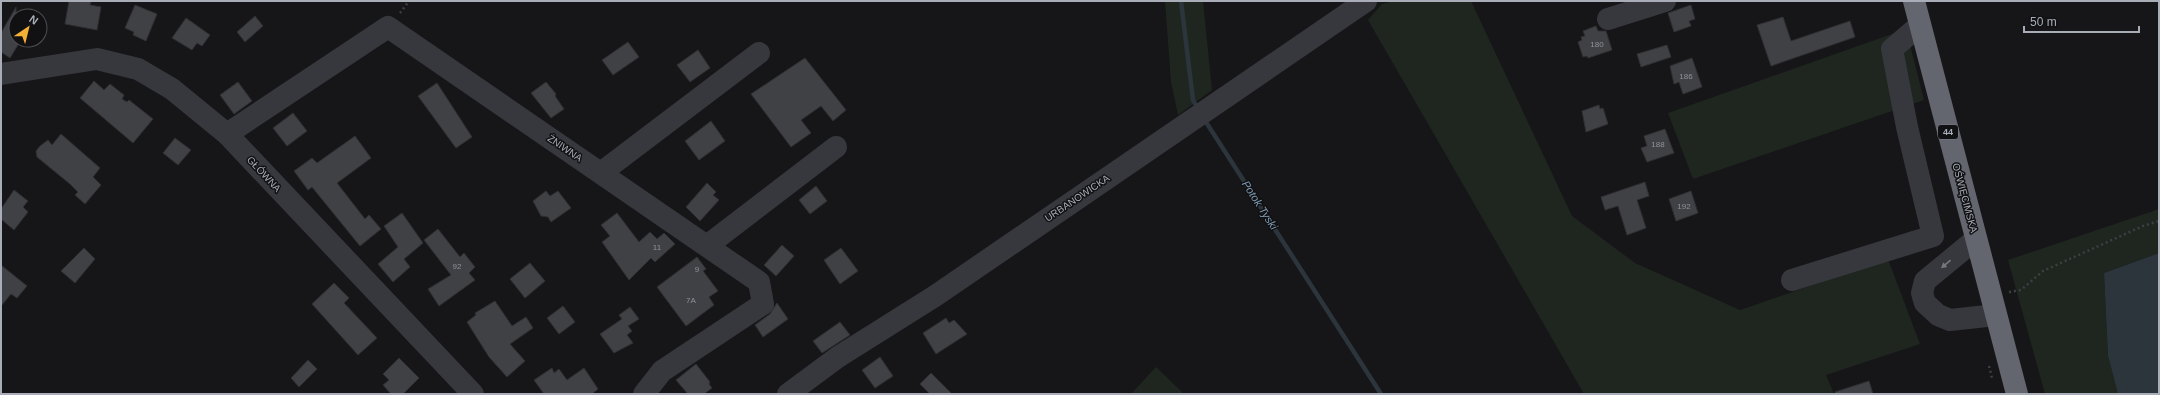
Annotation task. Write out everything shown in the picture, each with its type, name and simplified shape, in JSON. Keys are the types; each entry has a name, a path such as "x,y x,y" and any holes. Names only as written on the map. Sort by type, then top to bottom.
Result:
{"highway":[{"name":"OŚWIĘCIMSKA","path":"1914,1 2017,394"}],"street":[{"name":"URBANOWICKA","path":"788,394 838,357 934,296 1366,1"},
{"path":"1608,19 1665,1"},
{"path":"1792,280 1933,236 1907,127 1892,49 1920,25"},
{"name":"ŻNIWNA","path":"227,134 388,27 602,172 759,282 763,304 662,371 644,394"},
{"path":"602,172 759,53"},
{"name":"GŁÓWNA","path":"1,74 96,59 138,69 172,89 227,134 473,394"},
{"path":"708,246 836,147"},
{"path":"1976,239 1925,281 1922,293 1925,303 1938,315 1950,320 1994,306"}],"path":[{"path":"1994,306 2021,290 2043,271 2142,226 2159,221"}],"shaded area":[{"path":"1165,1 1203,1 1212,90 1178,115 1171,82"},
{"path":"1394,1 1471,1 1572,216 1635,263 1740,310 1888,259 1920,344 1826,375 1834,394 1584,394 1368,20 1382,4"},
{"path":"1906,29 1924,100 1693,179 1668,113"},
{"path":"2159,209 2159,253 2104,273 2108,356 2118,394 2045,394 2008,260"},
{"path":"2159,253 2159,394 2118,394 2108,356 2104,273"},
{"path":"1156,367 1184,394 1131,394"}],"building":[{"path":"69,1 91,1 90,5 101,7 97,30 65,24"},
{"path":"135,5 157,14 146,41 133,35 134,32 125,28"},
{"path":"1691,5 1695,19 1689,21 1691,26 1674,32 1668,13"},
{"path":"255,16 263,26 245,42 237,32"},
{"path":"1783,17 1791,41 1850,21 1855,37 1771,66 1757,25"},
{"path":"186,18 210,35 202,46 197,43 192,50 172,38"},
{"path":"8,21 8,48 16,48 10,58 1,52 1,33"},
{"path":"1596,26 1598,31 1606,31 1612,50 1588,58 1587,56 1583,57 1578,42 1582,40 1581,37 1585,36 1583,31"},
{"path":"628,42 639,57 613,75 602,60"},
{"path":"1667,45 1671,57 1641,67 1637,54"},
{"path":"698,50 710,68 690,82 677,65"},
{"path":"805,58 846,110 833,121 821,106 801,120 811,133 791,147 751,94"},
{"path":"1692,58 1702,87 1683,94 1679,82 1674,84 1670,66"},
{"path":"94,81 104,90 110,84 124,95 122,99 127,102 129,100 153,119 133,143 80,98"},
{"path":"238,82 252,101 234,114 220,95"},
{"path":"546,82 556,94 555,96 564,109 551,118 531,93"},
{"path":"437,83 472,137 456,148 418,96"},
{"path":"1599,105 1600,109 1603,108 1608,124 1586,132 1582,111"},
{"path":"293,113 307,131 287,146 273,128"},
{"path":"711,121 725,141 699,160 685,141"},
{"path":"1665,129 1674,153 1647,162 1641,148 1647,146 1644,136"},
{"path":"61,134 100,168 93,177 101,185 85,204 75,195 78,192 70,184 37,157 36,151 40,146 48,140 52,145"},
{"path":"355,136 371,158 337,183 365,219 369,215 381,229 360,246 312,187 308,190 294,171 312,158 317,163"},
{"path":"175,138 191,150 178,165 163,153"},
{"path":"1645,182 1649,196 1637,200 1646,228 1627,235 1618,206 1605,210 1601,197"},
{"path":"707,183 716,192 713,195 719,200 700,221 686,207"},
{"path":"816,186 827,201 810,214 799,200"},
{"path":"14,190 28,201 23,207 28,212 14,230 1,219 1,209"},
{"path":"546,191 550,196 558,191 571,208 551,222 548,217 541,216 533,201"},
{"path":"1691,191 1698,213 1676,221 1669,199"},
{"path":"402,213 423,243 404,259 410,267 393,282 378,264 398,247 384,226"},
{"path":"617,213 639,242 650,232 657,239 664,233 675,244 655,262 651,258 629,280 602,242 610,236 601,225"},
{"path":"438,229 460,257 464,253 475,267 469,273 475,280 439,306 428,289 451,275 424,240"},
{"path":"782,245 794,256 776,276 764,265"},
{"path":"84,248 95,259 75,283 61,271"},
{"path":"841,248 858,271 840,284 824,260"},
{"path":"697,257 706,269 703,271 718,291 709,297 714,305 686,326 657,287"},
{"path":"530,263 545,281 525,298 510,279"},
{"path":"1,265 27,286 17,298 11,294 1,306"},
{"path":"334,283 349,298 344,303 377,338 358,355 312,304"},
{"path":"495,301 512,326 526,317 533,328 510,344 525,361 507,377 489,357 467,322 476,315 475,313"},
{"path":"777,303 788,319 763,337 755,325 770,314"},
{"path":"563,306 575,322 559,334 547,318"},
{"path":"630,307 639,319 628,326 632,331 627,335 633,343 614,353 600,334 622,319 619,315"},
{"path":"946,318 949,323 954,320 967,334 936,354 923,333"},
{"path":"840,322 850,335 822,353 813,341"},
{"path":"880,357 893,376 875,388 862,370"},
{"path":"399,358 419,378 403,394 391,394 383,385 389,380 383,374"},
{"path":"308,360 317,369 299,387 291,378"},
{"path":"696,364 710,382 709,384 712,388 704,394 688,394 676,380"},
{"path":"552,368 554,373 559,369 567,380 584,368 598,389 592,394 544,394 534,380"},
{"path":"931,373 952,394 930,394 920,384"},
{"path":"1869,381 1873,394 1836,394 1835,392"}],"waterway":[{"name":"Potok Tyski","path":"1181,1 1193,100 1198,109"},
{"name":"Potok Tyski","path":"1204,119 1381,394"}]}
